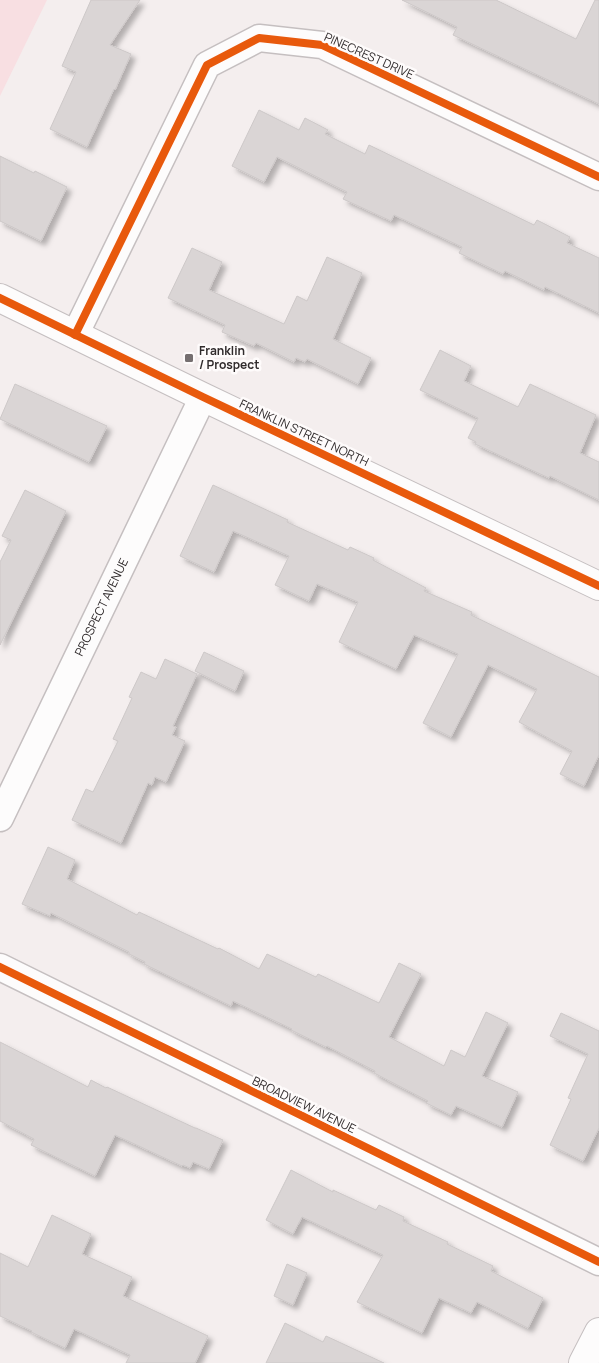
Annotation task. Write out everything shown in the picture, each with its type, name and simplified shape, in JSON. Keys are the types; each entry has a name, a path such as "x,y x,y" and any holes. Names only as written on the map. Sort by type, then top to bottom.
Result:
{"street":[{"name":"PINECREST DRIVE","path":"75,335 207,65 259,38 322,45 599,177"},
{"name":"FRANKLIN STREET NORTH","path":"0,298 202,397 599,586"},
{"name":"PROSPECT AVENUE","path":"0,818 202,397"},
{"name":"BROADVIEW AVENUE","path":"0,967 599,1262"},
{"path":"583,1363 599,1332"}],"shaded area":[{"path":"0,0 47,0 0,96"}],"building":[{"path":"91,0 140,0 110,45 131,54 87,147 50,129 76,72 62,66"},
{"path":"402,0 496,0 576,39 595,0 599,0 599,104 453,35 457,27"},
{"path":"259,110 299,130 305,118 328,130 325,134 365,154 369,145 534,225 537,220 570,237 567,243 599,258 599,313 545,287 544,290 505,271 503,274 459,253 462,247 394,215 391,221 343,199 347,192 277,157 264,182 232,166"},
{"path":"0,156 67,187 41,241 0,221"},
{"path":"192,248 222,262 209,290 284,324 297,296 307,301 327,257 362,273 333,339 371,358 358,384 307,359 305,362 296,358 294,362 256,343 254,346 222,332 225,325 168,298"},
{"path":"440,350 471,366 464,381 518,407 530,384 596,415 580,453 599,462 599,500 550,476 549,478 475,444 476,442 468,438 478,418 420,390"},
{"path":"15,384 107,426 89,462 0,419"},
{"path":"213,485 348,550 350,547 374,558 373,560 426,588 424,591 472,612 471,615 599,677 599,755 584,786 560,774 572,751 519,722 537,689 488,665 451,737 423,723 458,654 414,635 396,669 339,642 358,602 317,584 309,601 275,585 289,556 233,531 214,572 180,556"},
{"path":"25,490 66,511 0,645 0,562 11,540 2,536"},
{"path":"204,652 244,671 235,691 195,671"},
{"path":"165,659 197,674 173,726 176,727 172,735 185,741 166,782 155,777 152,785 148,783 121,843 72,820 86,789 93,792 118,741 113,739 132,698 129,697 141,672 156,679"},
{"path":"48,847 75,860 67,879 137,915 139,912 219,948 259,969 267,954 316,977 318,974 379,1003 399,963 421,974 389,1037 444,1066 451,1050 465,1057 486,1012 508,1023 482,1076 518,1092 502,1127 456,1106 451,1115 426,1103 428,1101 327,1046 233,1001 231,1006 144,964 145,962 129,954 129,952 51,913 50,916 22,904"},
{"path":"561,1013 599,1031 599,1128 583,1161 550,1145 571,1099 568,1098 588,1054 550,1036"},
{"path":"0,1042 88,1087 91,1080 223,1140 209,1169 193,1162 190,1168 182,1166 115,1135 95,1176 31,1145 34,1139 0,1121"},
{"path":"291,1170 333,1192 333,1190 376,1210 379,1205 404,1217 403,1221 493,1266 491,1271 543,1298 528,1328 477,1302 471,1313 439,1298 422,1333 357,1302 383,1255 302,1217 293,1234 266,1220"},
{"path":"52,1215 91,1234 82,1254 132,1277 123,1296 208,1336 195,1363 126,1363 130,1355 74,1329 65,1348 0,1316 0,1253 28,1267"},
{"path":"287,1264 307,1273 293,1305 274,1296"},
{"path":"285,1323 323,1342 326,1336 384,1363 266,1363"}],"cycle path":[{"path":"75,335 207,65 259,38 322,45 599,177"},
{"path":"0,298 599,586"},
{"path":"0,967 599,1262"}],"place":[{"name":"Franklin / Prospect","path":"189,358"}]}
